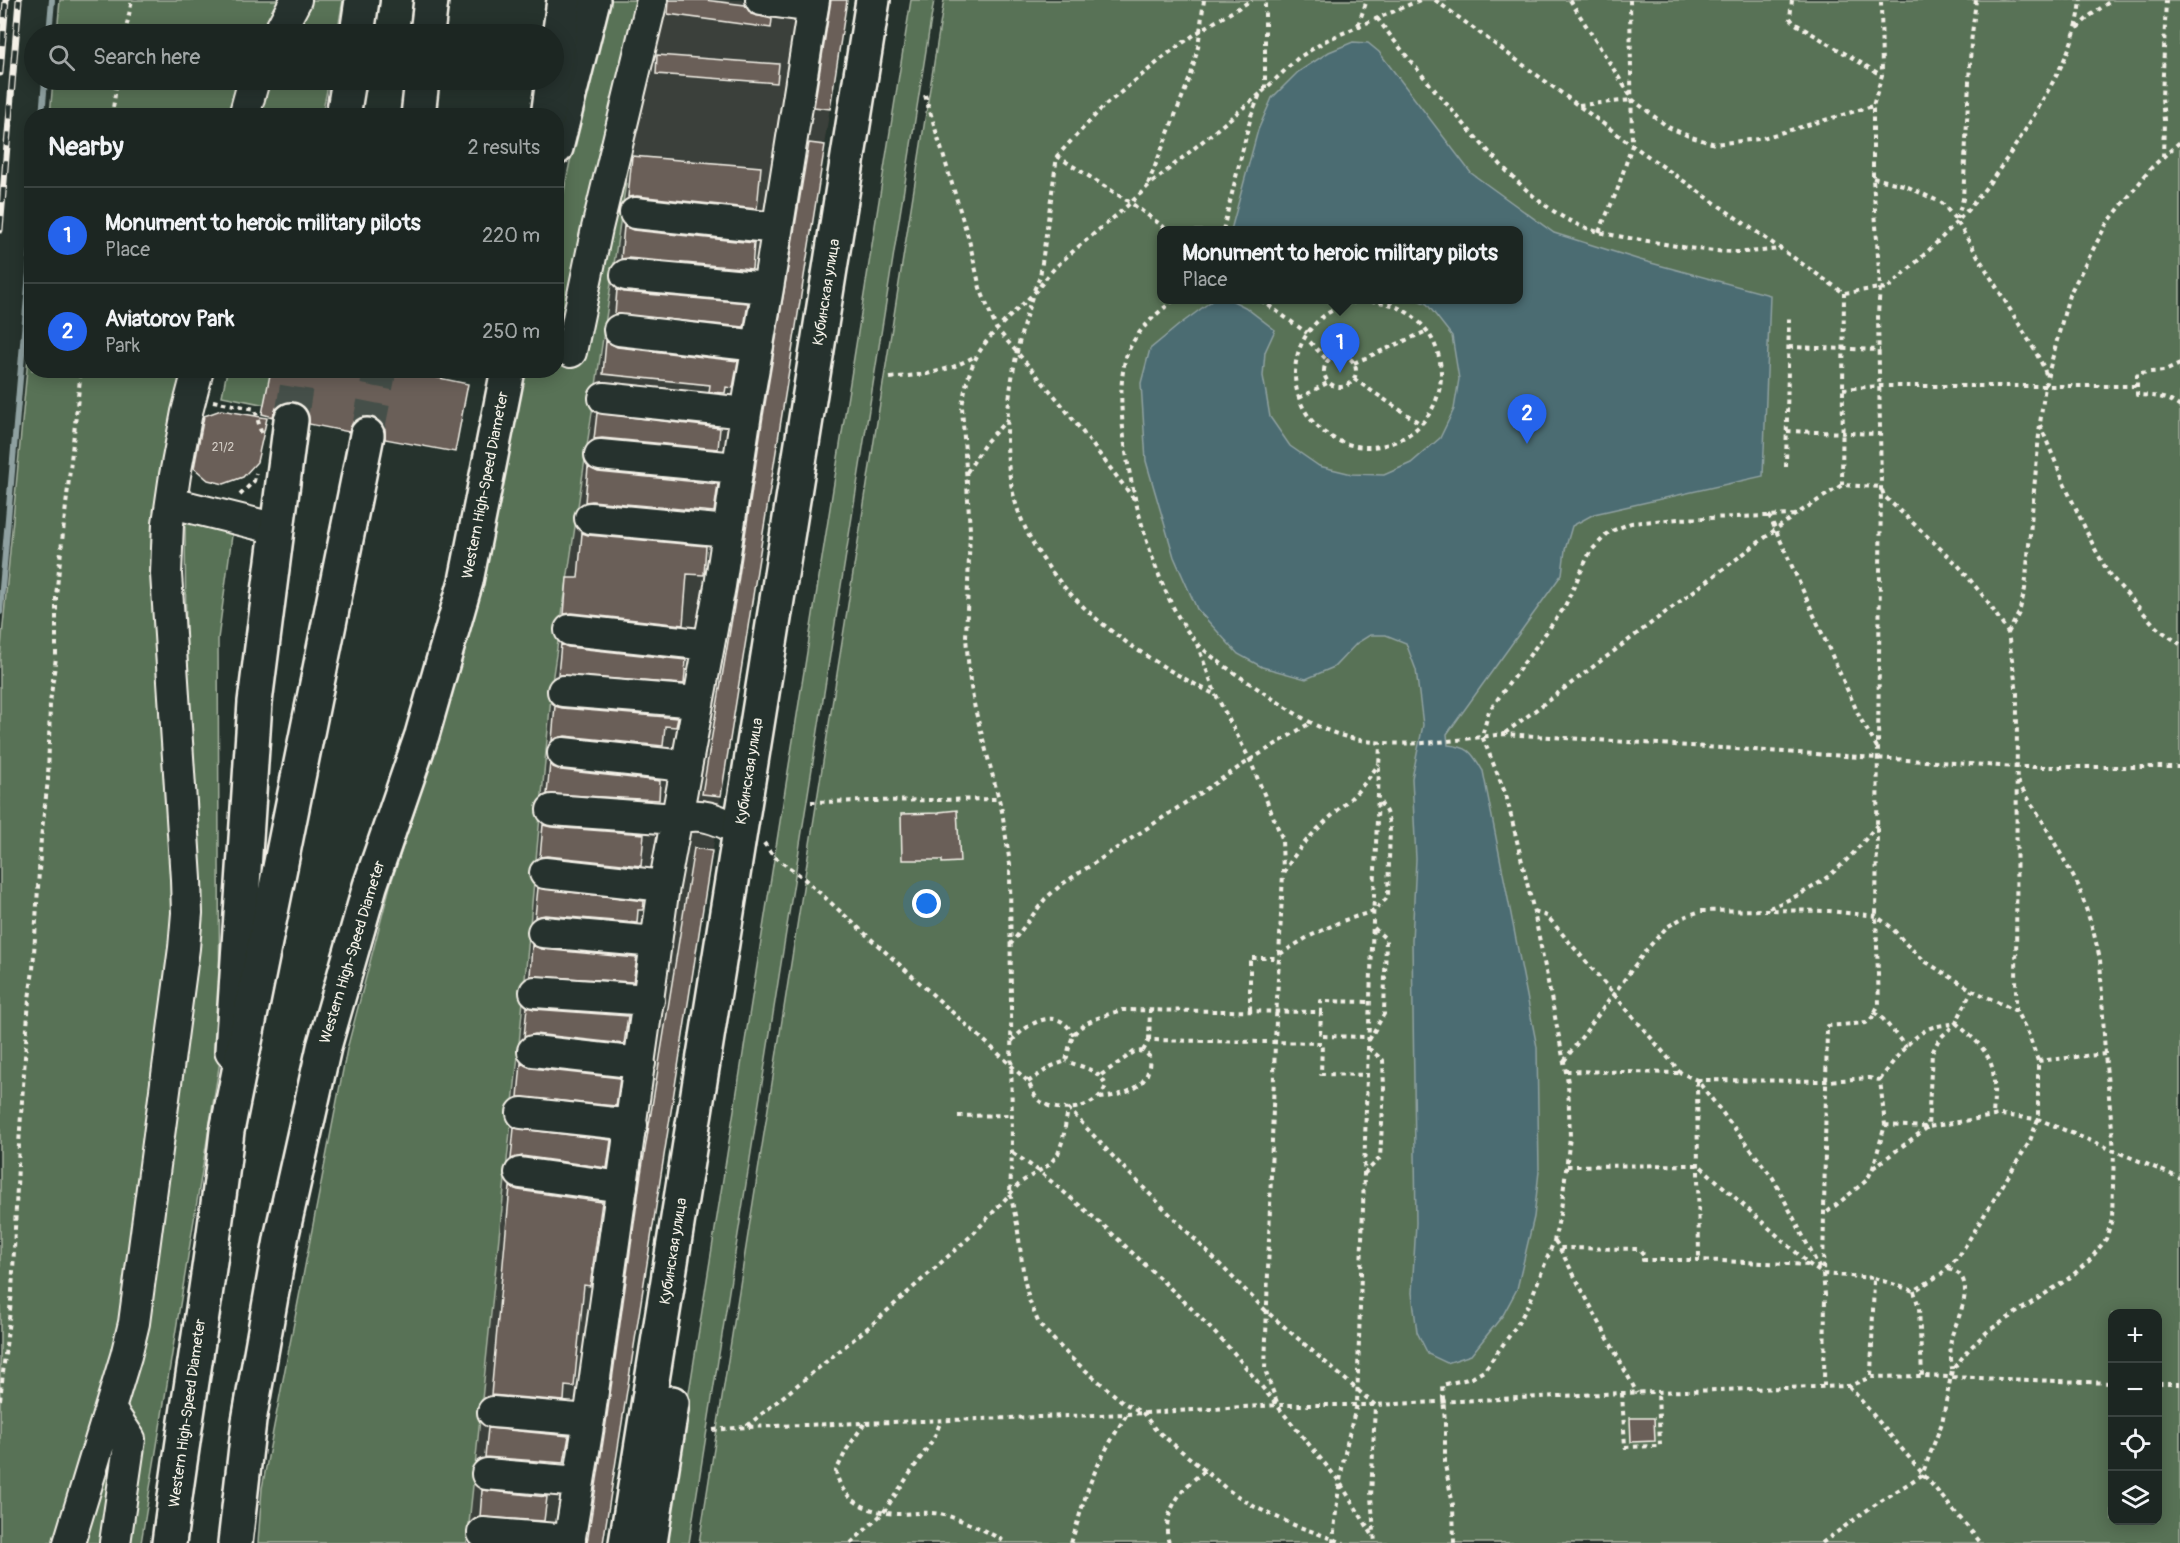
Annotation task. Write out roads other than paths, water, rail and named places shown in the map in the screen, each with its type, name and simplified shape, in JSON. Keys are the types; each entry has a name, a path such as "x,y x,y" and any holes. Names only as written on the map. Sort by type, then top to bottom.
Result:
{"main road":[{"path":"358,24 362,0"},
{"path":"428,24 431,0"},
{"path":"561,24 564,0"},
{"path":"564,117 594,0"},
{"name":"Кубинская улица","path":"650,1543 749,832 873,0"},
{"name":"Кубинская улица","path":"626,1543 895,0"},
{"path":"344,108 347,90"},
{"path":"419,108 421,90"},
{"path":"549,108 551,90"},
{"name":"Western High-Speed Diameter","path":"235,1543 249,1421 282,1234 324,1047 370,886 422,735 466,581 506,378"},
{"path":"227,1131 255,702 291,420"},
{"name":"Western High-Speed Diameter","path":"169,1543 183,1430 220,1197 227,1131 368,435"}],"lane":[{"path":"283,24 296,0"},
{"path":"571,352 597,228 652,0"},
{"path":"483,1533 569,1541 632,1125 664,886 720,586 813,3 762,0"},
{"path":"246,108 251,90"},
{"path":"635,213 777,228"},
{"path":"626,274 768,288"},
{"path":"619,330 758,346"},
{"path":"69,1543 134,1323 181,970 187,913 186,879 166,574 168,523 175,475 195,383"},
{"path":"604,398 746,413"},
{"path":"600,455 738,468"},
{"path":"172,503 277,529"},
{"path":"590,518 728,531"},
{"path":"570,630 709,645"},
{"path":"563,691 698,702"},
{"path":"562,753 685,766"},
{"path":"552,810 676,819 686,829 711,833 749,832"},
{"path":"545,873 664,886"},
{"path":"543,932 656,942"},
{"path":"535,992 648,1000"},
{"path":"533,1051 640,1063"},
{"path":"522,1113 632,1125"},
{"path":"520,1173 622,1187"},
{"path":"110,1409 130,1439 115,1543"},
{"path":"493,1412 589,1420"},
{"path":"488,1474 579,1482"}],"water":[{"path":"1353,42 1368,43 1379,52 1471,173 1554,233 1640,260 1770,295 1763,476 1594,514 1572,526 1565,550 1562,574 1447,734 1448,745 1466,749 1483,771 1537,1047 1539,1171 1534,1217 1517,1289 1503,1315 1471,1355 1447,1363 1428,1354 1417,1332 1412,1293 1416,1223 1412,941 1416,859 1412,778 1423,725 1416,670 1406,643 1386,635 1370,635 1357,643 1334,667 1306,679 1262,667 1238,654 1197,609 1174,557 1146,461 1141,383 1150,349 1208,304 1239,304 1275,330 1265,352 1263,376 1270,417 1290,446 1319,466 1352,474 1384,475 1411,463 1440,438 1454,409 1459,379 1452,336 1427,304 1523,304 1523,226 1232,226 1258,130 1272,98 1298,72 1329,52"}],"waterway":[{"path":"50,24 52,0"},
{"path":"43,108 44,90"},
{"path":"0,612 24,332"}],"tunnel":[{"path":"291,420 298,378"},
{"path":"367,435 378,378"}],"railway":[{"path":"0,73 6,0"},
{"path":"0,230 19,0"}],"place":[{"name":"Monument to heroic military pilots","path":"1340,373"},
{"name":"Aviatorov Park","path":"1527,444"}]}
